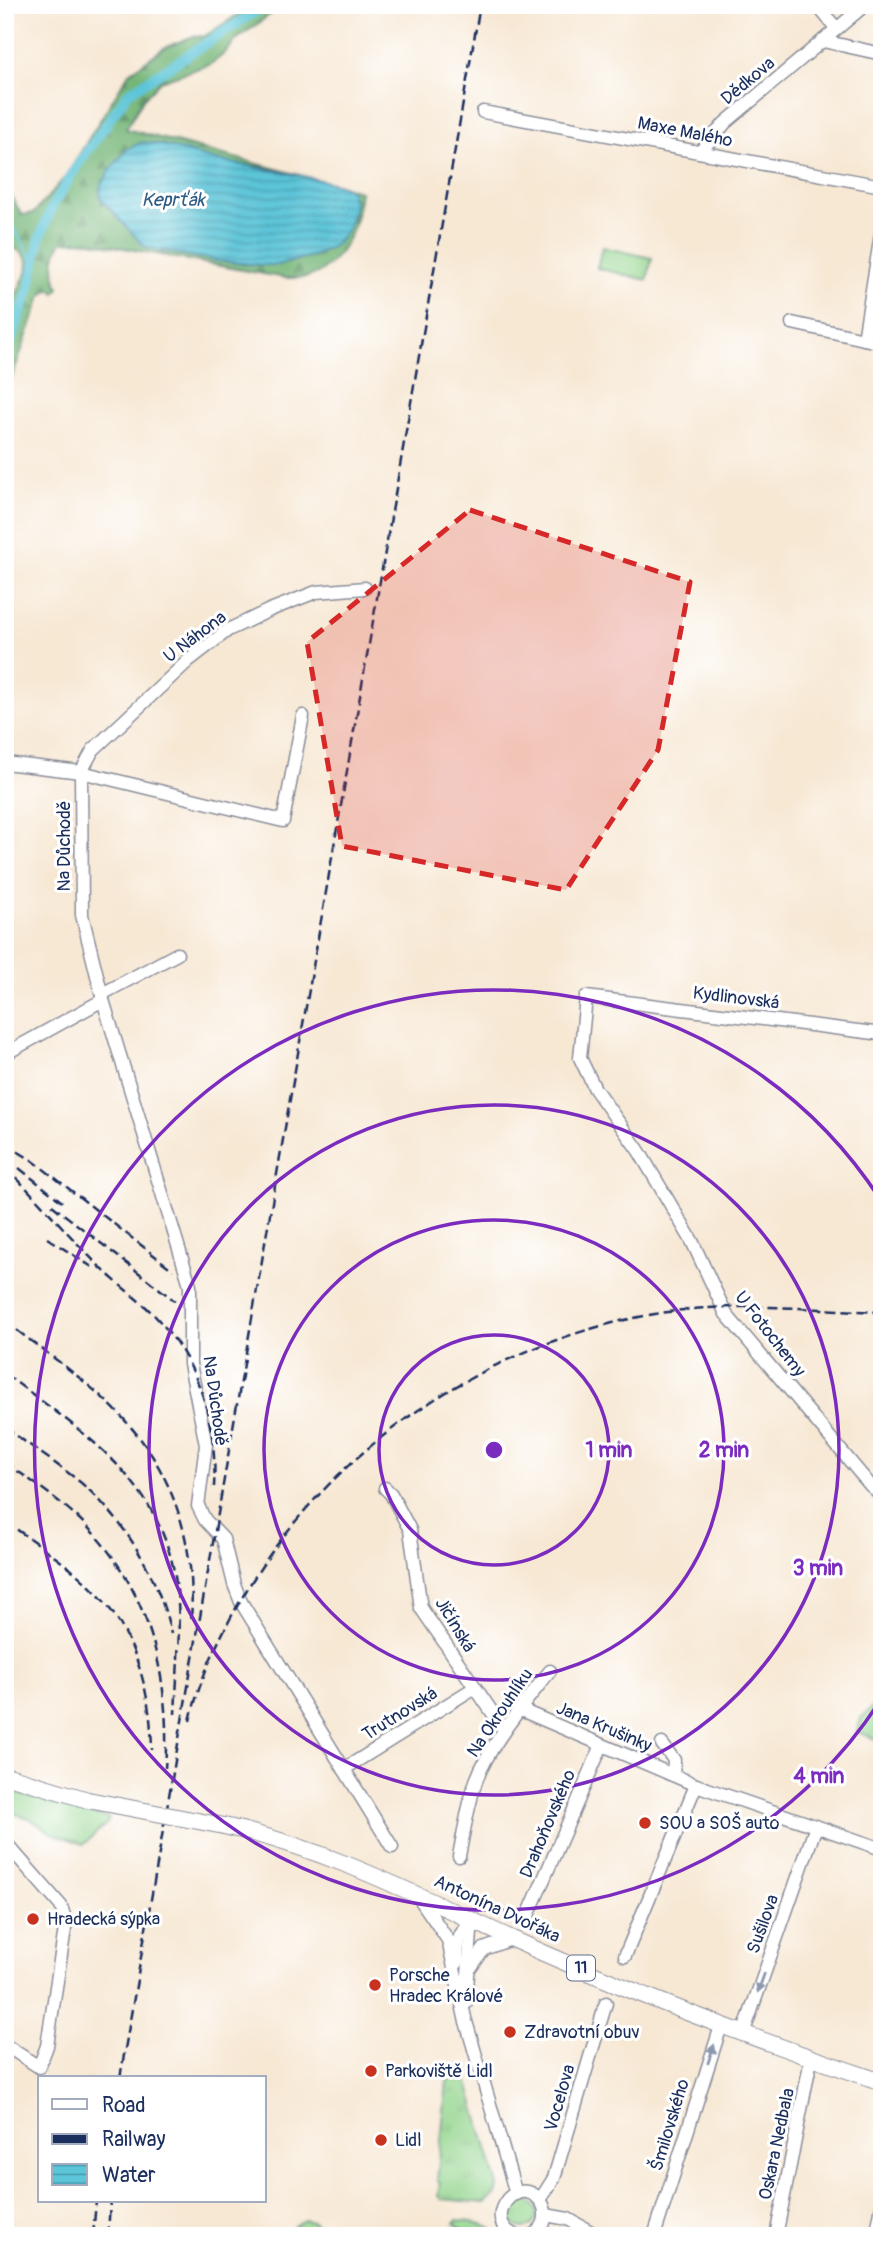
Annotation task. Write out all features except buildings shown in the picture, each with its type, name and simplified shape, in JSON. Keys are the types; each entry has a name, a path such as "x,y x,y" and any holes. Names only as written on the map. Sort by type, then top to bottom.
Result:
{"main road":[{"name":"Antonína Dvořáka","path":"5,1775 88,1801 224,1826 309,1849 415,1893 470,1922 721,2026 882,2082"}],"street":[{"path":"817,5 836,28"},
{"name":"Dědkova","path":"700,152 725,122 865,5"},
{"path":"823,41 882,54"},
{"name":"Maxe Malého","path":"482,111 882,187"},
{"path":"864,339 882,228"},
{"path":"792,323 882,343"},
{"name":"U Náhona","path":"82,772 93,750 188,661 228,630 316,592 365,588"},
{"path":"5,762 82,772 283,821 303,716"},
{"name":"Na Důchodě","path":"82,772 82,915 103,997 190,1285 190,1364 206,1445 199,1509 205,1520 223,1539 241,1602 392,1847"},
{"path":"5,1054 177,954"},
{"name":"Kydlinovská","path":"586,997 882,1034"},
{"name":"U Fotochemy","path":"586,997 580,1058 583,1067 611,1114 655,1177 692,1241 726,1314 882,1496"},
{"name":"Jičínská","path":"385,1488 410,1530 421,1608 505,1731"},
{"name":"Na Okrouhlíku","path":"458,1856 477,1779 505,1731 550,1671"},
{"name":"Trutnovská","path":"344,1769 474,1688"},
{"name":"Jana Krušinky","path":"521,1710 696,1785 882,1849"},
{"name":"Jana Krušinky","path":"662,1744 674,1760 673,1775"},
{"name":"Drahoňovského","path":"527,1918 602,1745"},
{"path":"625,1956 696,1785"},
{"name":"Sušilova","path":"743,2034 816,1826"},
{"path":"5,1842 61,1906 66,1922 47,2046 39,2067 5,2045"},
{"path":"415,1893 448,1940 462,1977"},
{"path":"470,1922 459,1936 465,2018 516,2194"},
{"path":"462,1977 484,1949 511,1939"},
{"name":"Vocelova","path":"540,2200 554,2178 606,2003"},
{"name":"Šmilovského","path":"654,2236 721,2026"},
{"name":"Oskara Nedbala","path":"776,2236 811,2059"},
{"path":"516,2236 505,2228 501,2215 505,2201 516,2194 530,2193 540,2200 545,2215 545,2221 535,2235"},
{"path":"876,2236 882,2206"},
{"path":"545,2215 568,2219 598,2236"}],"highlighted area":[{"path":"470,510 690,582 658,750 566,890 342,846 307,642"}],"green space":[{"path":"253,5 283,5 237,39 211,64 160,81 143,99 126,129 336,185 258,167 127,149 102,183 107,206 122,219 144,246 243,264 278,265 316,255 342,186 360,191 356,219 339,254 316,274 285,278 86,241 62,242 54,264 59,288 55,293 50,289 41,297 5,396 5,318 27,272 28,261 23,253 8,245 5,186 22,215 34,213 66,176 129,73 164,48 191,37 205,36"},
{"path":"602,247 652,258 647,280 597,268"},
{"path":"882,1698 882,1741 857,1732 861,1718"},
{"path":"5,1789 109,1818 108,1822 84,1844 52,1833 29,1818 5,1811"},
{"path":"455,2076 466,2076 498,2186 496,2196 485,2203 442,2199 438,2196 440,2182 437,2181 447,2081"},
{"path":"523,2200 533,2204 537,2214 533,2224 523,2228 513,2224 509,2214 513,2204"},
{"path":"304,2220 315,2223 319,2236 292,2236 294,2226"},
{"path":"457,2220 485,2225 498,2236 468,2236 455,2223"}],"water":[{"name":"Keprťák","path":"143,142 343,186 351,191 355,205 347,231 335,245 316,255 278,265 219,261 144,246 101,199 100,187 127,149"}],"waterway":[{"path":"5,358 30,287 40,237 53,205 128,93 266,5"},
{"path":"5,214 34,262"}],"railway":[{"path":"120,2076 480,5"},
{"path":"5,1144 32,1160 173,1270"},
{"path":"5,1167 98,1265 146,1307 178,1345 191,1367 207,1413 212,1437 214,1487"},
{"path":"19,1168 66,1205"},
{"path":"52,1205 175,1301"},
{"path":"47,1238 92,1267"},
{"path":"190,1721 200,1685 222,1634 249,1586 285,1534 327,1487 373,1444 423,1407 477,1375 534,1348 594,1328 655,1314 740,1307 882,1312"},
{"path":"5,1321 101,1396 129,1425 159,1468 180,1516 186,1542 192,1594 191,1620"},
{"path":"5,1374 64,1418 116,1464 138,1490 156,1519 169,1552 177,1590 179,1636 175,1714"},
{"path":"5,1427 80,1482 112,1514 149,1571 171,1634"},
{"path":"5,1462 55,1498 90,1529 118,1565 133,1591 155,1648 161,1677 165,1708 165,1768"},
{"path":"5,1521 80,1577 114,1615 125,1633 140,1670 149,1710 152,1750"},
{"path":"93,2236 96,2202"},
{"path":"108,2236 110,2202"}],"place":[{"name":"SOU a SOŠ auto","path":"645,1823"},
{"name":"Hradecká sýpka","path":"33,1919"},
{"name":"Porsche Hradec Králové","path":"375,1985"},
{"name":"Zdravotní obuv","path":"510,2032"},
{"name":"Parkoviště Lidl","path":"371,2071"},
{"name":"Lidl","path":"381,2140"}]}
